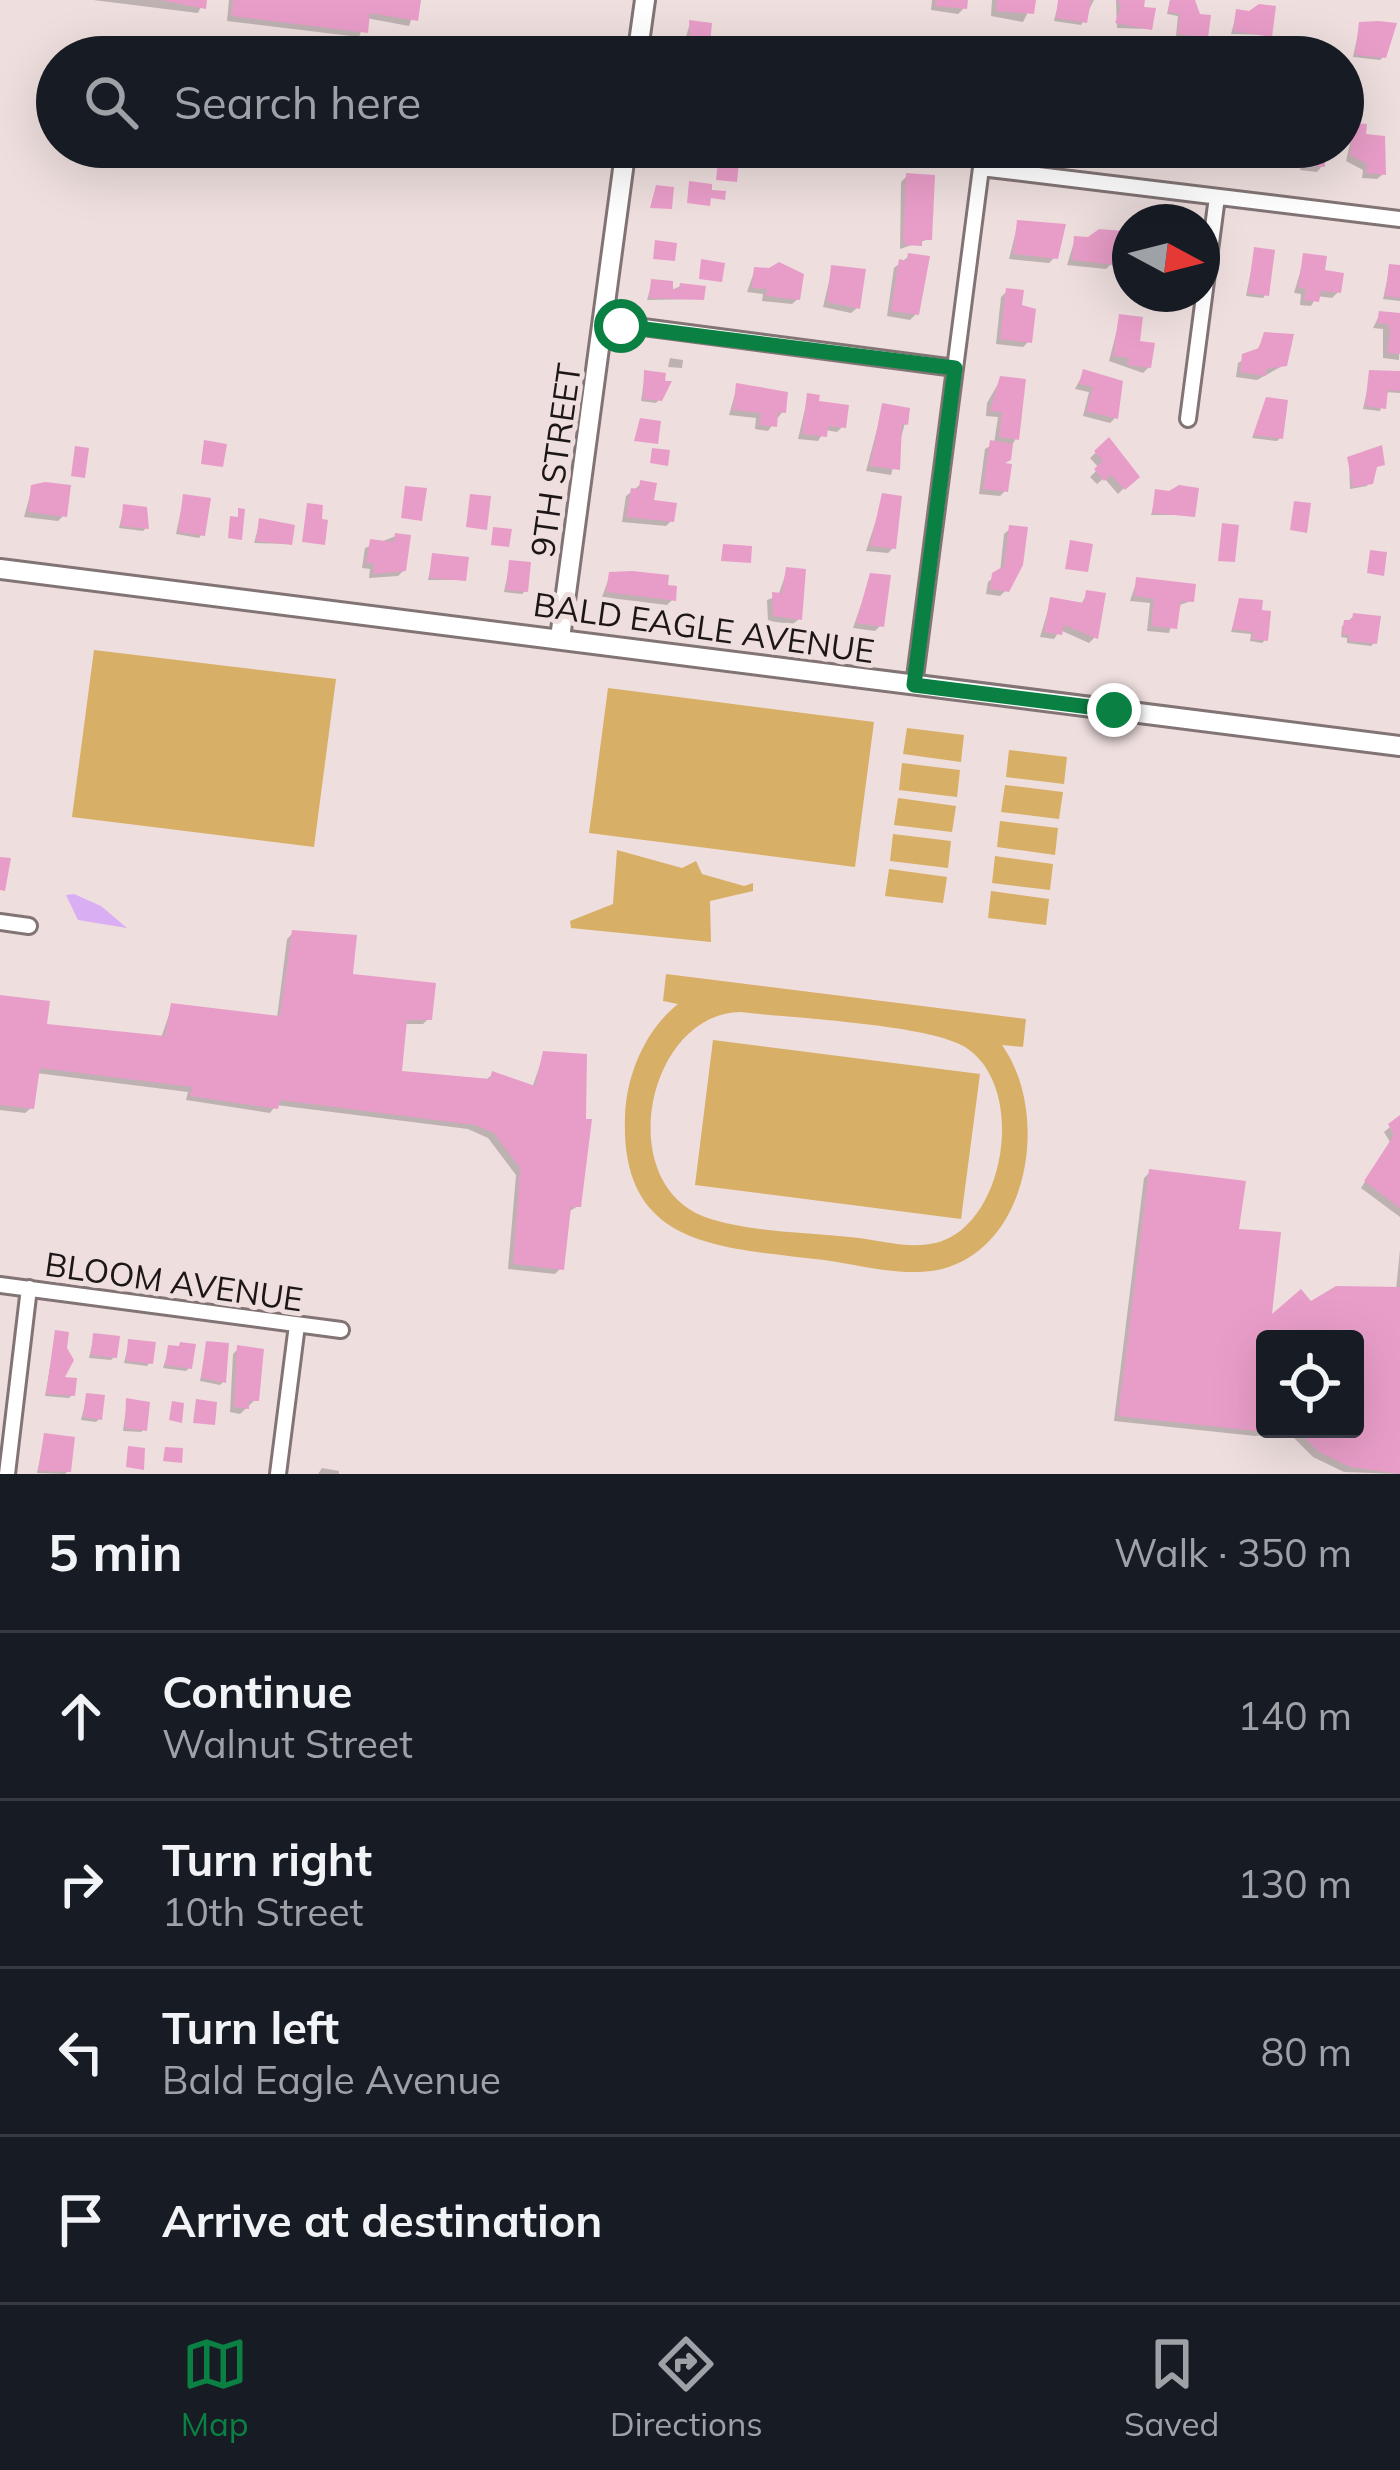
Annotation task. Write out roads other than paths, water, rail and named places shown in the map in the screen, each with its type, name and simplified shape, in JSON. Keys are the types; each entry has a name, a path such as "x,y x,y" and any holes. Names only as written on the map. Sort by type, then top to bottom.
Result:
{"street":[{"path":"640,36 644,0"},
{"name":"9TH STREET","path":"560,638 623,168"},
{"path":"914,685 981,168"},
{"path":"989,168 1400,219"},
{"path":"1188,418 1216,197"},
{"path":"605,322 955,368"},
{"name":"BALD EAGLE AVENUE","path":"0,569 1400,746"},
{"path":"0,922 29,926"},
{"name":"BLOOM AVENUE","path":"0,1285 341,1330"},
{"path":"7,1474 29,1288"},
{"path":"278,1474 297,1324"}]}
